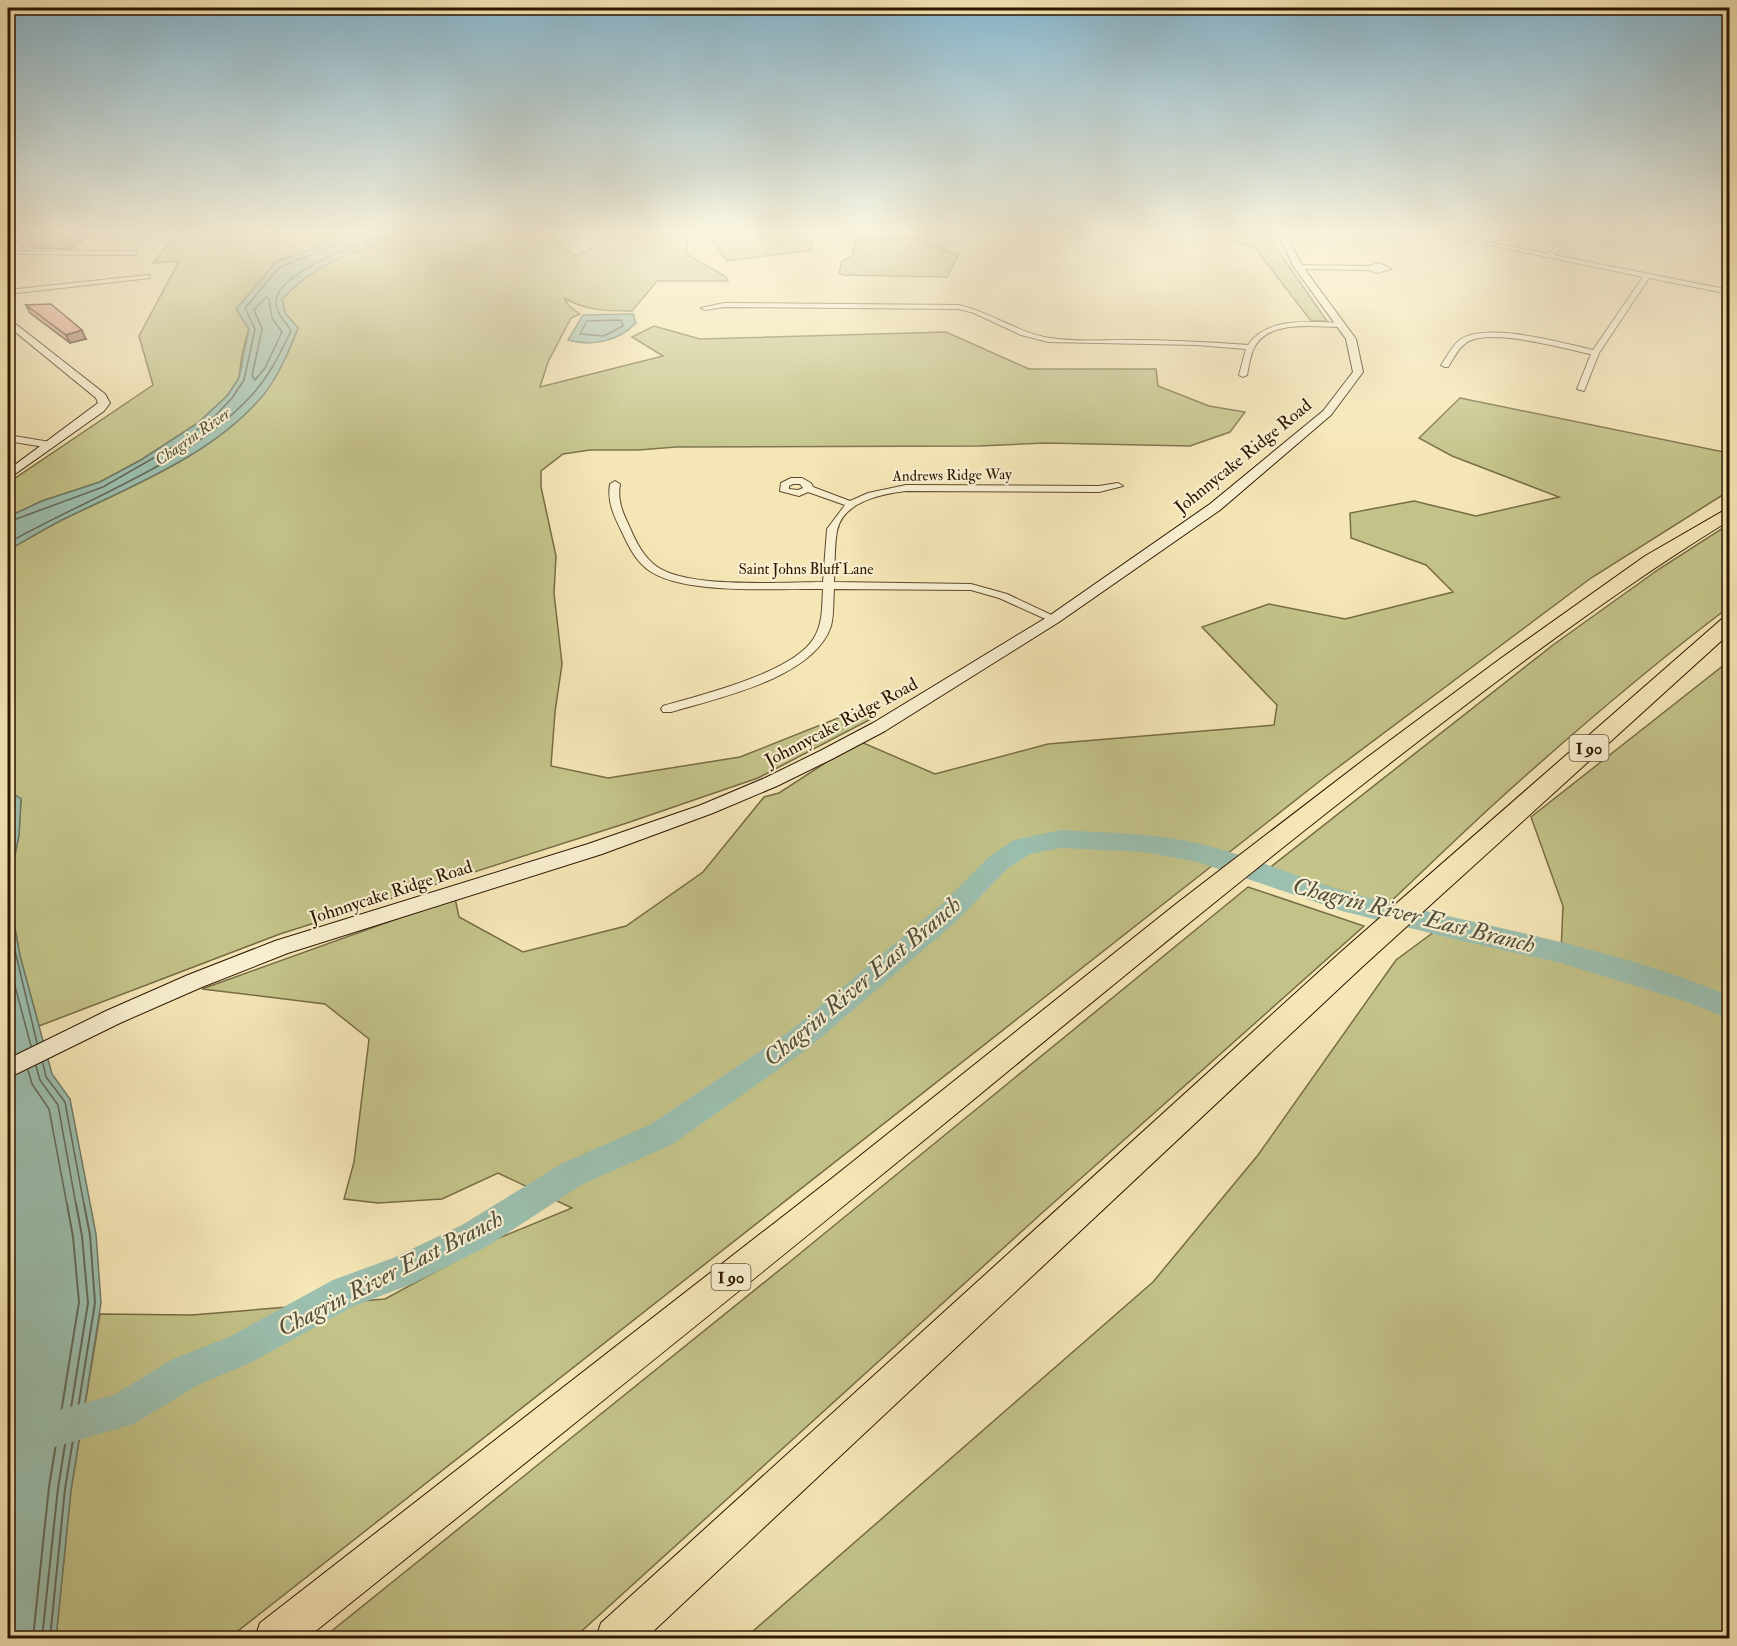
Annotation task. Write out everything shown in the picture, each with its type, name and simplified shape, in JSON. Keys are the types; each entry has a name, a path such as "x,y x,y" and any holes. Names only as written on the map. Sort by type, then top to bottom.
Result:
{"highway":[{"name":"I 90","path":"275,1638 842,1189 1185,911 1294,826 1507,663 1652,560 1730,512"},
{"name":"I 90","path":"616,1638 1352,959 1730,622"}],"main road":[{"name":"Johnnycake Ridge Road","path":"8,1069 113,1017 195,981 282,947 595,849 750,791 879,726 1054,620 1215,507 1327,413 1358,372 1351,339 1331,311"},
{"path":"8,321 101,396 104,403 100,409 8,475"}],"street":[{"path":"975,311 1024,333 1048,340 1196,343 1250,347"},
{"path":"1581,389 1595,353 1624,311"},
{"path":"1243,375 1250,347 1264,332 1280,327 1341,325"},
{"path":"1445,365 1464,340 1484,335 1512,337 1595,353"},
{"path":"8,438 50,445"},
{"name":"Saint Johns Bluff Lane","path":"615,484 612,498 634,549 651,569 663,575 699,584 970,587 1003,596 1054,620"},
{"name":"Andrews Ridge Way","path":"850,504 884,491 906,488 1099,489 1118,486"},
{"path":"667,709 740,686 793,662 811,650 821,637 826,624 832,529 838,516 850,504 808,489"}],"green space":[{"path":"152,311 254,311 242,354 239,378 228,395 198,423 141,460 100,482 42,501 8,517 8,483 153,385 139,336"},
{"path":"285,311 576,311 580,314 571,318 548,362 540,387 663,356 632,337 654,326 700,339 946,332 1029,369 1156,369 1158,386 1209,406 1245,412 1230,432 1190,446 1046,443 979,446 676,447 590,450 563,454 541,471 541,487 556,556 554,593 562,664 555,712 551,766 608,778 740,757 878,702 873,718 758,778 627,823 280,934 39,1026 20,956 8,890 19,835 21,800 8,790 8,550 60,521 174,465 224,432 264,393 279,370 298,328"},
{"path":"1303,311 1320,311 1327,321 1311,321"},
{"path":"1460,398 1729,453 1729,491 1591,578 1325,777 229,1638 56,1638 71,1490 100,1314 192,1315 385,1299 494,1240 572,1208 498,1173 442,1199 378,1203 344,1199 354,1162 369,1039 325,1004 202,989 455,898 459,917 523,952 626,926 703,872 764,797 779,793 859,741 935,774 1048,744 1274,725 1277,705 1202,627 1269,604 1345,619 1453,592 1426,565 1351,538 1350,513 1414,501 1476,516 1559,497 1452,456 1419,438"},
{"path":"1729,524 1729,607 1638,679 1550,754 1387,905 1268,869 1553,645 1659,569"},
{"path":"1729,661 1729,1638 745,1638 1153,1282 1258,1155 1396,960 1442,926 1561,952 1563,906 1531,817"},
{"path":"1248,887 1364,926 1042,1213 574,1638 323,1638 792,1260"}],"water":[{"name":"Chagrin River","path":"237,311 285,311 298,328 275,378 265,393 245,414 223,433 174,465 60,521 8,550 8,517 42,501 100,482 141,460 198,423 228,395 239,378 249,329"},
{"path":"633,314 636,323 613,338 586,343 568,340 583,315"},
{"path":"8,790 21,799 19,835 8,890"},
{"path":"8,890 20,956 52,1074 70,1099 96,1234 101,1303 71,1490 56,1638 8,1638"}],"building":[{"path":"34,311 59,311 82,330 66,335"}],"waterway":[{"name":"Chagrin River East Branch","path":"8,1431 44,1432 121,1411 186,1372 238,1351 345,1292 400,1272 474,1236 572,1174 662,1134 800,1039 949,913 998,863 1023,846 1061,839 1143,843 1200,853 1342,901 1462,931 1561,952 1695,993 1730,1008"}]}
